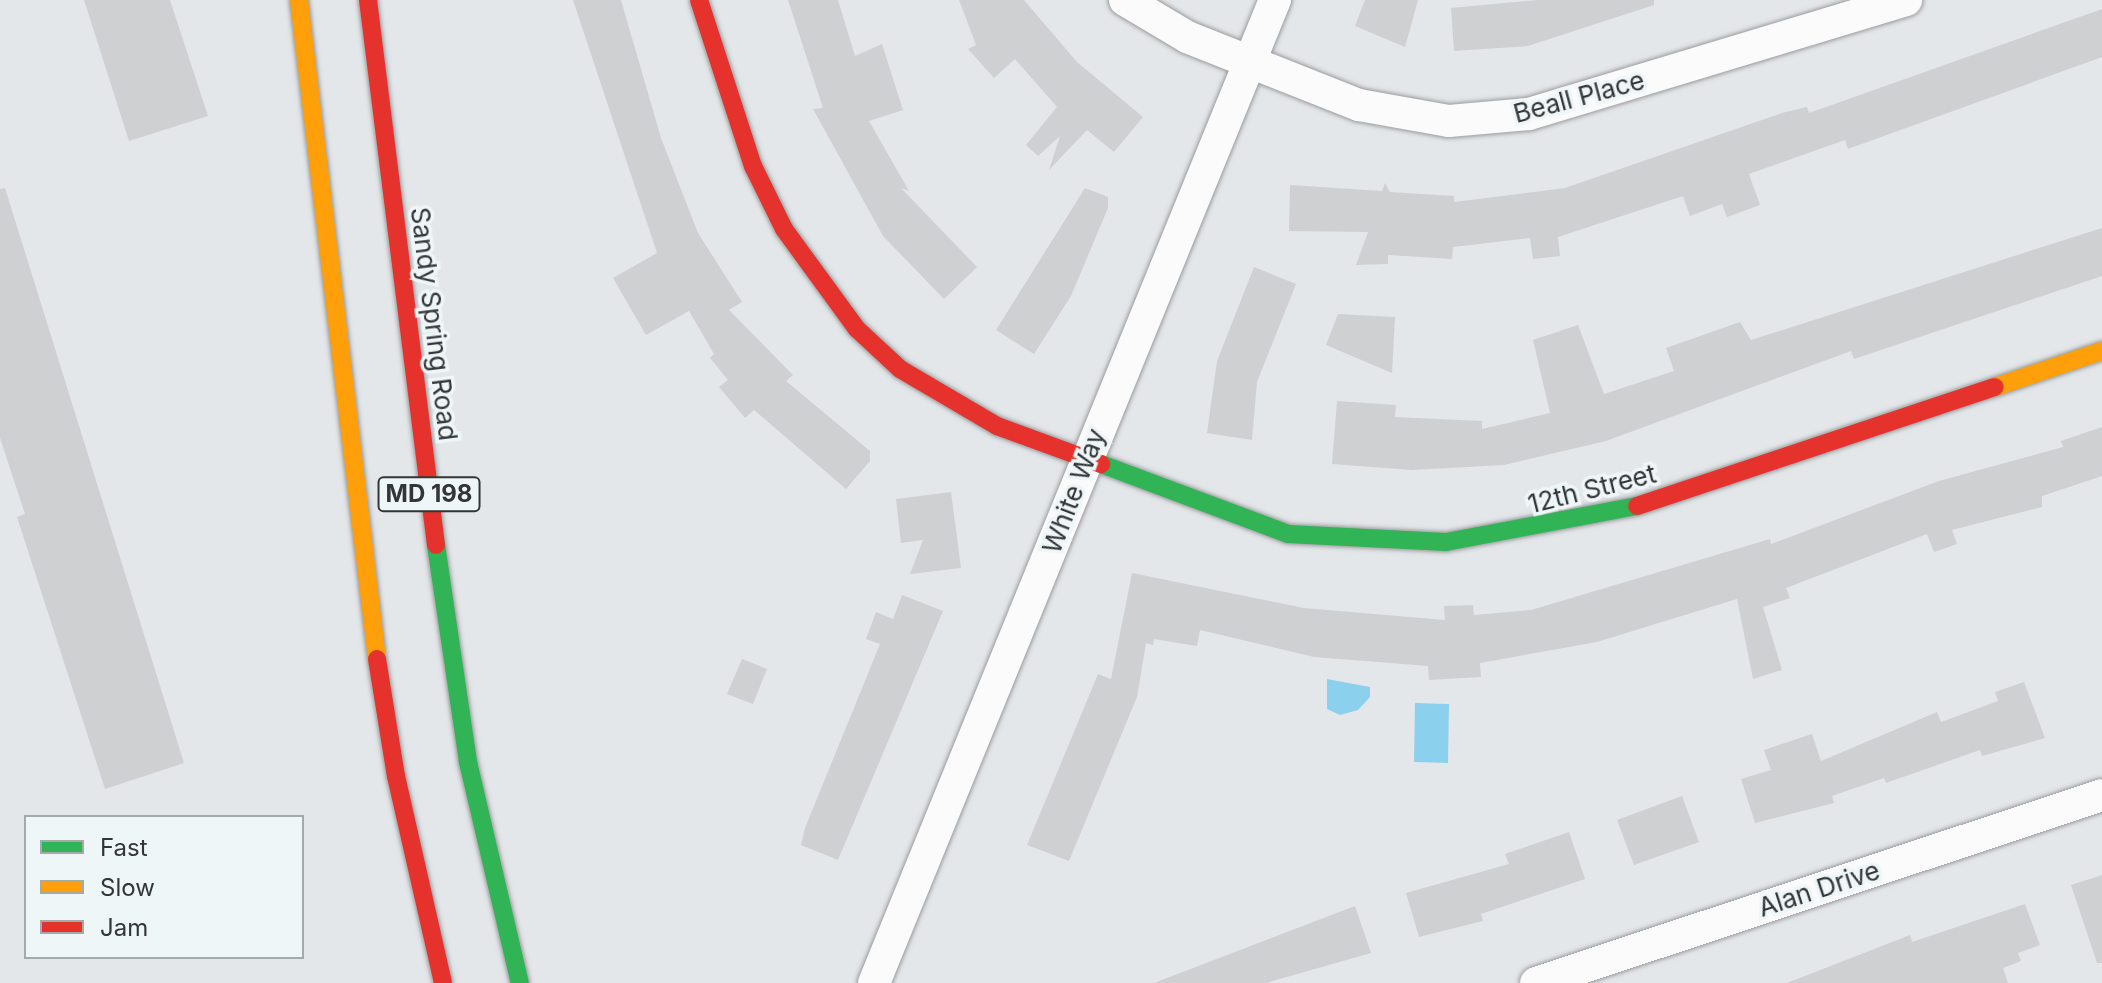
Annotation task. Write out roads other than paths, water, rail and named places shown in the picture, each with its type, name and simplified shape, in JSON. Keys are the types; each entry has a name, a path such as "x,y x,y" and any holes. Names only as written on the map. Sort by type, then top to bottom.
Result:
{"main road":[{"name":"MD 198","path":"299,0 364,577 396,776 443,983"},
{"name":"Sandy Spring Road","path":"368,0 446,627 468,762 520,983"},
{"name":"12th Street","path":"699,0 753,166 809,267 857,329 900,369 956,405 1085,461 1288,534 1400,543 1511,536 1638,506 2102,351"}],"street":[{"name":"Beall Place","path":"1125,0 1187,37 1407,118 1483,119 1588,98 1906,0"},
{"name":"White Way","path":"874,983 1275,0"},
{"name":"Alan Drive","path":"1536,983 2102,795"}],"water":[{"path":"1327,679 1370,687 1370,697 1358,710 1340,715 1327,709"},
{"path":"1415,703 1449,704 1448,763 1414,762"}]}
